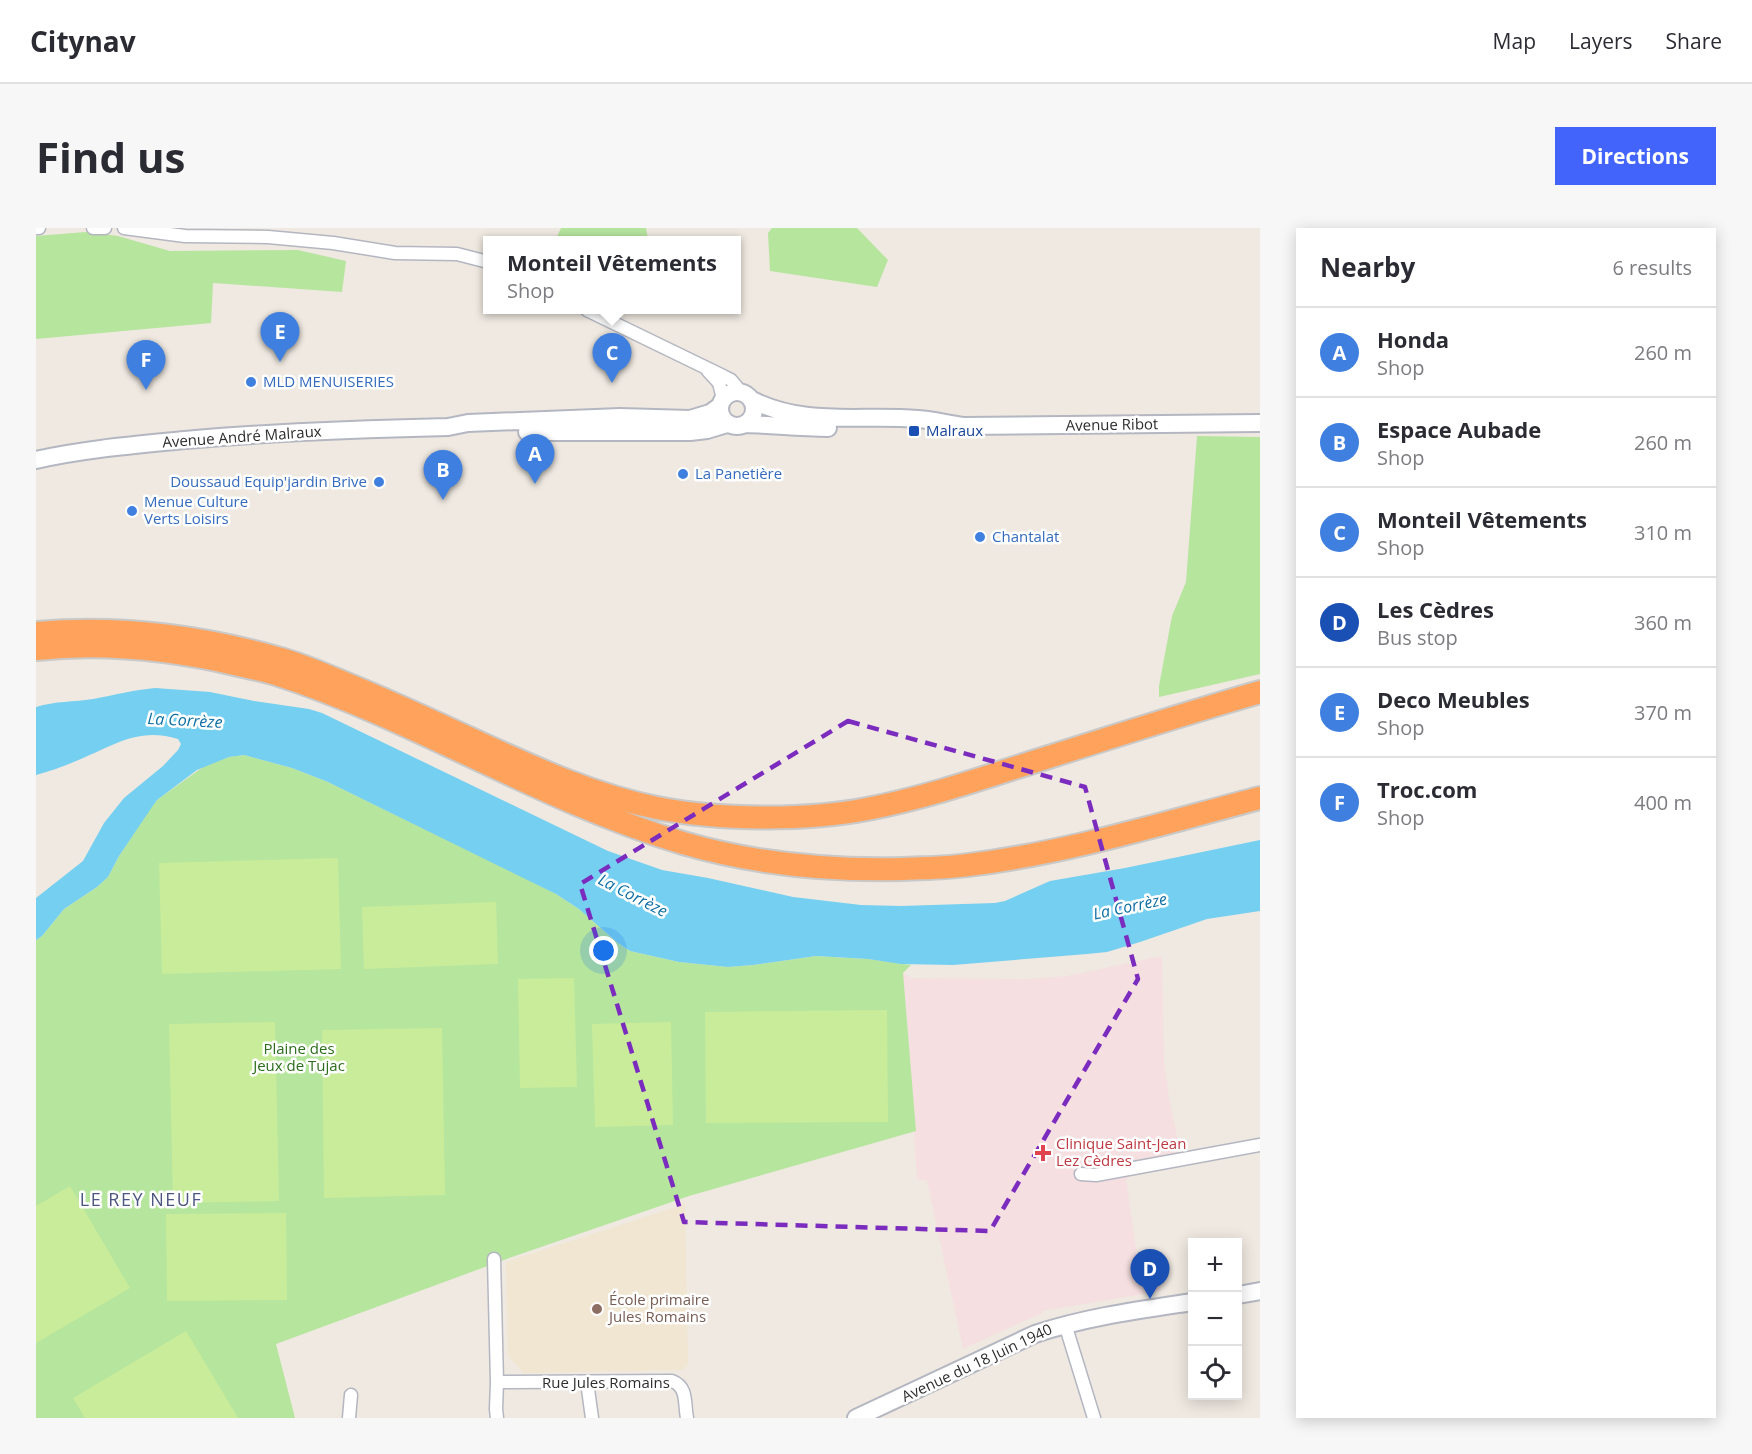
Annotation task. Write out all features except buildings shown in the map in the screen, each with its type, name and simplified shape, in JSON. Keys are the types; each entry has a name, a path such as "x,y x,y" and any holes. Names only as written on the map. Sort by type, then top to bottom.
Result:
{"highway":[{"path":"36,633 118,631 176,636 279,658 381,698 567,782 657,808 694,814 760,817 816,816 866,810 936,793 1260,692"},
{"path":"36,650 104,646 137,648 175,652 274,673 350,702 609,817 683,843 770,862 820,868 874,870 964,866 1066,847 1260,798"}],"street":[{"path":"93,228 105,228"},
{"path":"124,228 185,236 290,239 396,253 457,254 483,261"},
{"path":"597,314 731,380 754,406 754,413 746,424 733,426 722,419 718,383 705,368"},
{"path":"721,402 727,395 734,392 746,396"},
{"name":"Avenue Ribot","path":"746,396 763,406 794,415 817,418 917,419 964,426"},
{"name":"Avenue André Malraux","path":"448,427 468,423 620,417 690,419 710,413 721,402"},
{"name":"Avenue Ribot","path":"746,424 800,428 945,429 964,426 1260,423"},
{"name":"Avenue André Malraux","path":"36,460 76,452 218,437 364,429 448,427 479,431 690,432 727,424"},
{"path":"1081,1174 1096,1175 1260,1145"},
{"path":"494,1259 497,1418"},
{"path":"1242,1294 1260,1291"},
{"name":"Avenue du 18 Juin 1940","path":"856,1418 1035,1334 1065,1324 1188,1303"},
{"path":"1065,1324 1094,1418"},
{"name":"Rue Jules Romains","path":"497,1382 672,1381 680,1384 683,1389 687,1418"},
{"path":"587,1382 592,1418"},
{"path":"349,1418 351,1395"}],"highlighted area":[{"path":"848,721 1085,787 1138,979 990,1231 684,1222 580,884"}],"shaded area":[{"name":"Clinique Saint-Jean Lez Cèdres","path":"1162,956 1164,1062 1180,1152 1140,1159 1126,1180 1137,1255 1156,1253 1161,1291 1042,1311 1042,1313 963,1349 927,1181 917,1179 903,973 912,978 1025,979 1067,976"},
{"name":"École primaire Jules Romains","path":"685,1204 688,1364 682,1370 524,1373 508,1356 506,1262"}],"green space":[{"path":"561,228 646,228 647,236 557,236"},
{"path":"772,228 857,228 888,260 877,287 770,271 768,233"},
{"path":"86,232 118,236 170,251 298,250 346,261 342,292 213,283 211,323 36,339 36,236"},
{"path":"1197,436 1260,437 1260,674 1159,697 1172,616 1186,582"},
{"name":"Plaine des Jeux de Tujac","path":"244,755 292,768 328,782 527,879 579,909 630,951 679,962 728,967 816,956 868,959 911,965 903,973 916,1131 689,1196 512,1257 276,1344 295,1418 36,1418 36,940 64,909 108,877 119,856 157,800 203,767 229,757"},
{"path":"338,858 341,969 162,974 159,863"},
{"path":"496,902 498,964 364,969 362,907"},
{"path":"574,978 577,1087 520,1088 518,979"},
{"path":"887,1010 888,1122 706,1123 705,1012"},
{"path":"275,1022 279,1201 173,1203 169,1024"},
{"path":"671,1022 673,1125 595,1127 592,1024"},
{"path":"442,1028 445,1195 324,1198 322,1030"},
{"path":"70,1186 130,1288 36,1343 36,1206"},
{"path":"286,1213 287,1300 167,1301 166,1214"},
{"path":"186,1331 238,1418 85,1418 73,1398"}],"water":[{"name":"La Corrèze","path":"155,688 210,692 322,713 608,851 662,870 793,897 861,905 995,903 1005,901 1050,881 1260,840 1260,911 1207,919 1107,952 1087,954 953,965 901,964 868,959 816,956 728,967 679,962 630,951 579,909 556,894 328,782 292,768 244,755 229,757 197,770 157,800 119,856 108,877 64,909 36,940 36,898 83,861 104,823 124,798 163,766 181,744 178,739 164,736 137,737 113,744 66,765 36,775 36,707"}],"place":[{"name":"Deco Meubles","path":"280,362"},
{"name":"MLD MENUISERIES","path":"251,382"},
{"name":"Monteil Vêtements","path":"612,383"},
{"name":"Troc.com","path":"146,390"},
{"name":"Malraux","path":"914,431"},
{"name":"La Panetière","path":"683,474"},
{"name":"Doussaud Equip'jardin Brive","path":"379,482"},
{"name":"Honda","path":"535,484"},
{"name":"Espace Aubade","path":"443,500"},
{"name":"Menue Culture Verts Loisirs","path":"132,511"},
{"name":"Chantalat","path":"980,537"},
{"name":"Clinique Saint-Jean Lez Cèdres","path":"1043,1153"},
{"name":"Les Cèdres","path":"1150,1299"},
{"name":"École primaire Jules Romains","path":"597,1309"}],"district":[{"name":"LE REY NEUF","path":"141,1200"}]}
